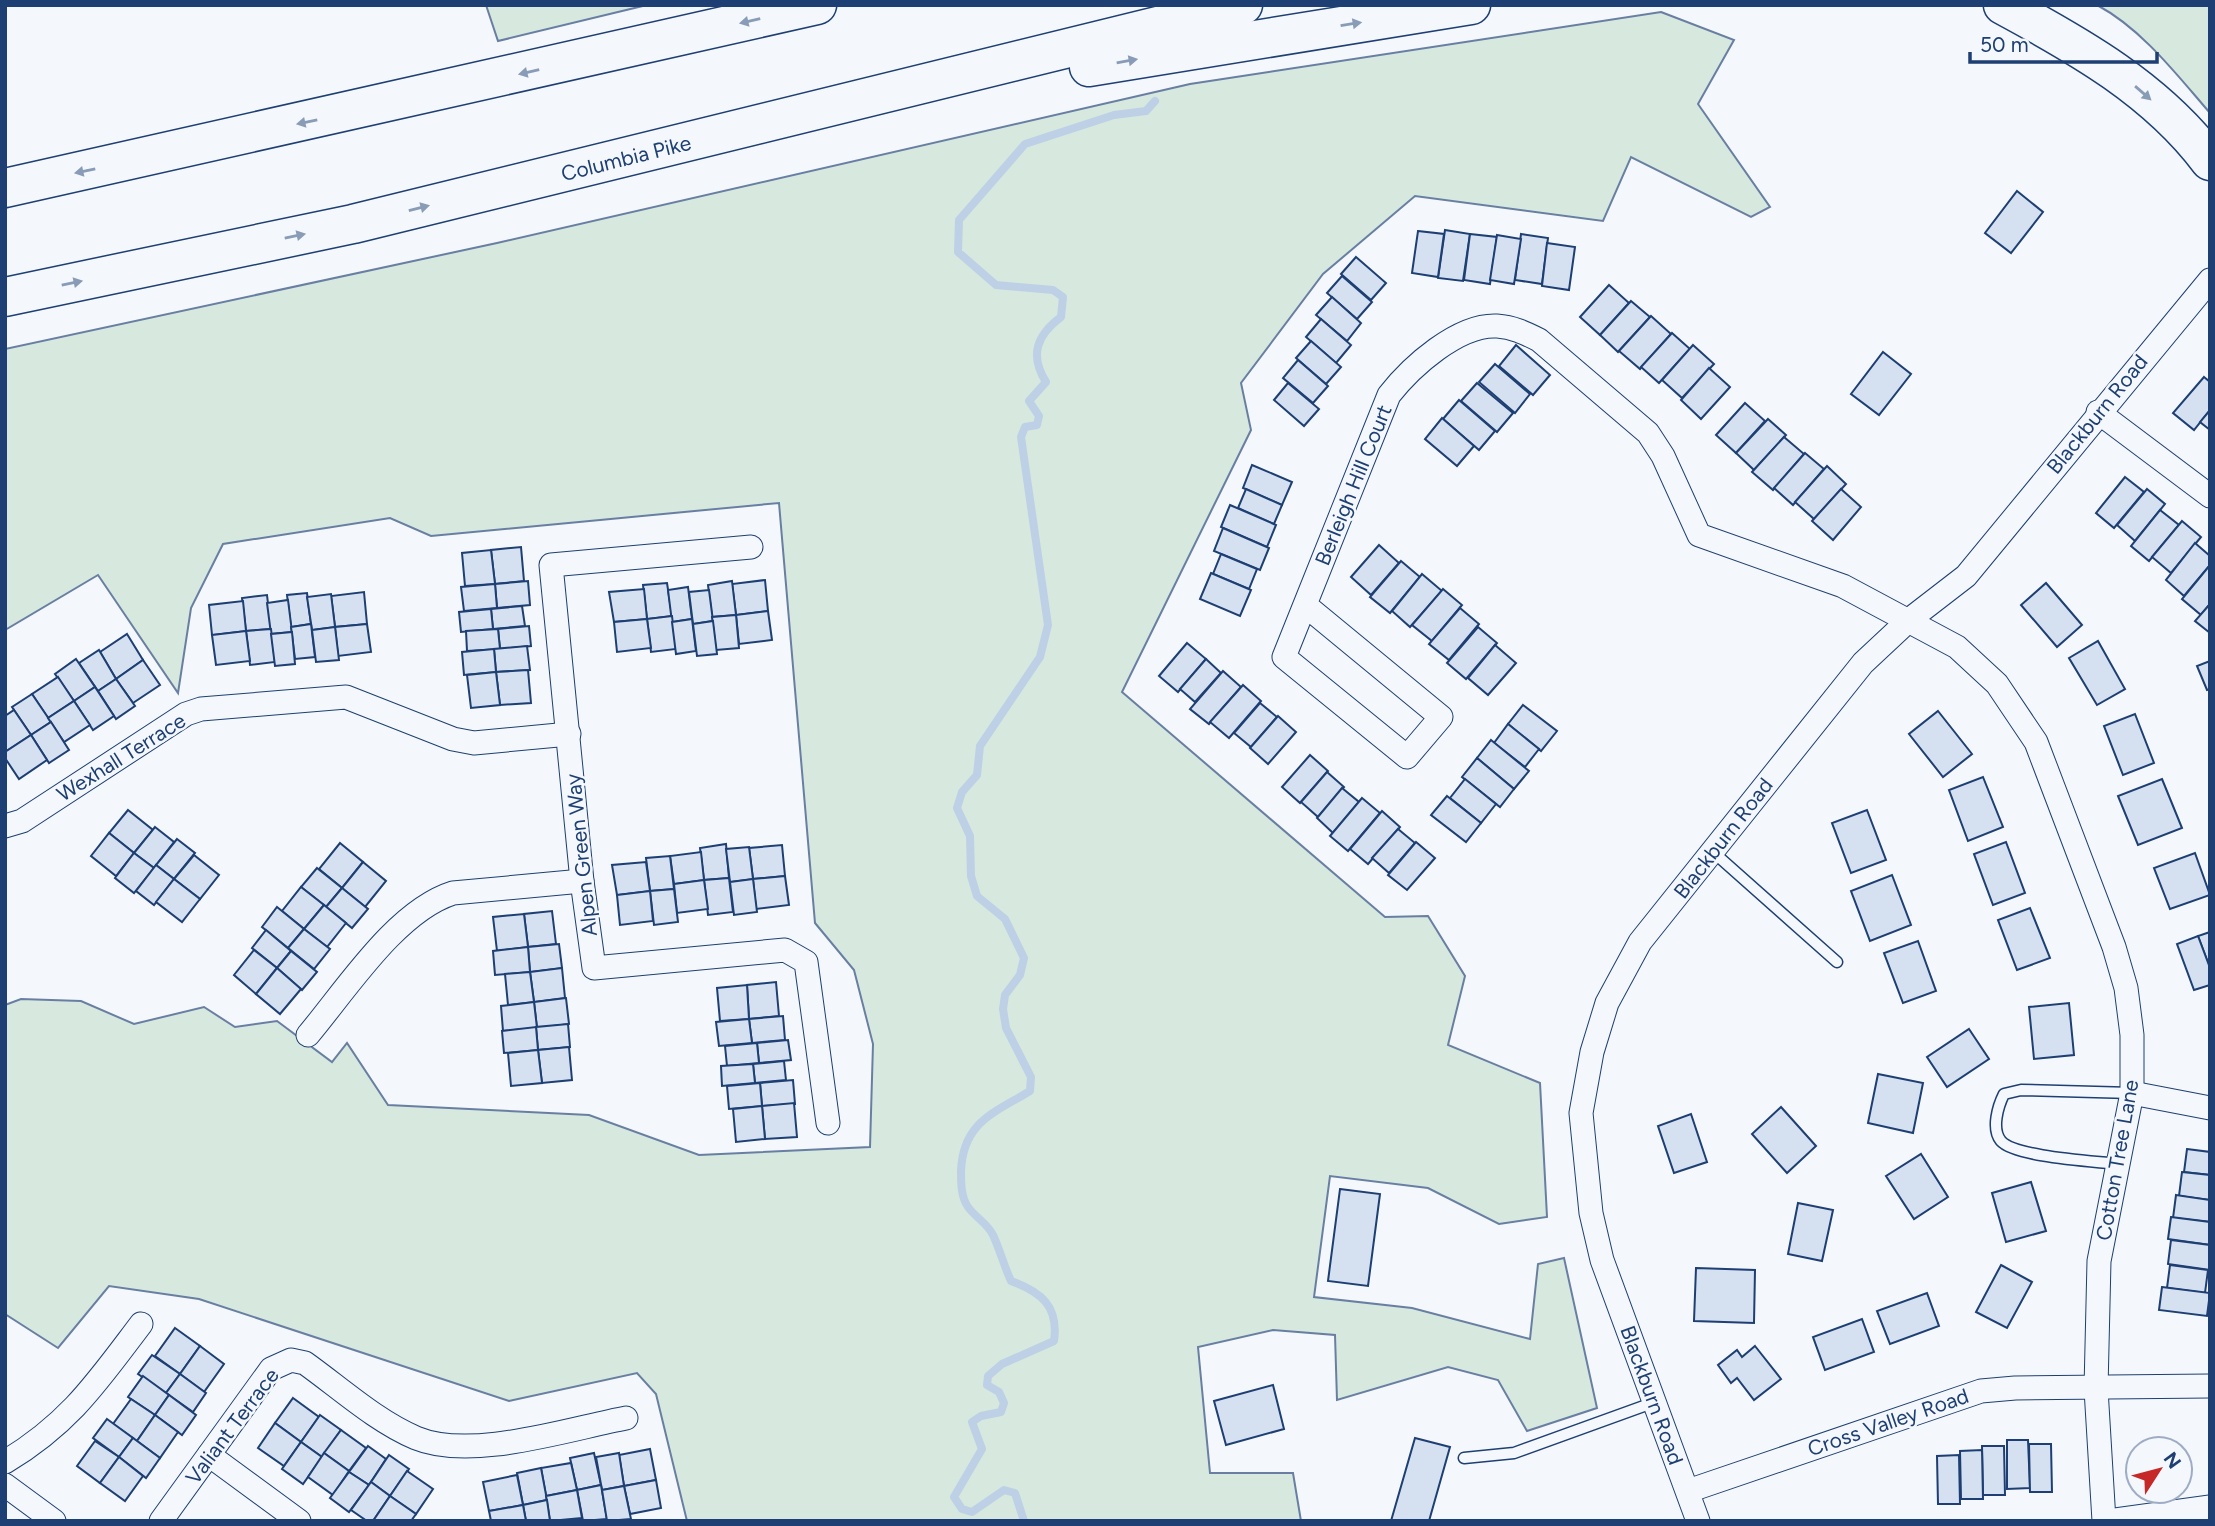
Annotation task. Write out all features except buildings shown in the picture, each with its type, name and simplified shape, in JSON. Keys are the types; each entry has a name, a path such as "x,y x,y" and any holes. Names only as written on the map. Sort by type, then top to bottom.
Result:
{"highway":[{"path":"5,188 358,111 817,5"},
{"name":"Columbia Pike","path":"5,297 353,224 1243,5"},
{"path":"770,122 1250,39 1471,5"},
{"path":"2003,5 2076,45 2130,82 2169,116 2210,161"}],"street":[{"name":"Blackburn Road","path":"1698,1521 1602,1260 1588,1191 1581,1113 1592,1052 1607,1003 1640,942 1863,663 1909,620 1966,576 2098,412 2210,280"},
{"name":"Berleigh Hill Court","path":"1305,605 1441,717 1407,757 1284,657 1388,395 1408,371 1427,355 1472,330 1495,326 1518,329 1539,340 1648,433 1663,456 1699,535 1843,586 1909,620"},
{"path":"2098,412 2210,496"},
{"name":"Alpen Green Way","path":"751,547 551,565 582,881 594,968 785,950 806,962 810,970 828,1123"},
{"name":"Cotton Tree Lane","path":"1909,620 1957,647 1997,684 2036,742 2114,947 2123,978 2132,1035 2132,1093 2099,1261 2096,1389 2106,1521"},
{"name":"Wexhall Terrace","path":"5,826 22,821 186,714 201,709 346,697 453,738 474,743 569,734"},
{"path":"308,1035 401,924 434,899 453,894 582,881"},
{"path":"2132,1093 2210,1108"},
{"path":"5,1462 58,1426 78,1407 141,1324"},
{"name":"Valiant Terrace","path":"161,1521 271,1369 291,1360 305,1363 417,1438 448,1445 479,1447 626,1418"},
{"name":"Cross Valley Road","path":"1688,1491 1981,1391 2015,1388 2210,1386"},
{"path":"209,1455 299,1521"},
{"path":"5,1485 54,1521"},
{"path":"2106,1521 2210,1507"}],"lane":[{"path":"1712,851 1837,962"},
{"path":"2118,1164 2017,1150 2001,1142 1995,1130 2000,1103 2004,1094 2021,1090 2132,1093"},
{"path":"1464,1458 1514,1453 1655,1402"}],"shaded area":[{"path":"486,5 647,5 498,41"},
{"path":"2097,5 2210,5 2210,113 2144,40"},
{"path":"1661,12 1734,40 1698,104 1770,207 1751,217 1631,157 1603,221 1415,196 1323,274 1241,383 1251,430 1122,692 1385,917 1428,916 1465,976 1448,1045 1540,1083 1547,1217 1499,1224 1428,1188 1330,1176 1314,1297 1412,1308 1530,1339 1538,1264 1564,1258 1597,1408 1527,1431 1498,1380 1448,1367 1337,1400 1335,1335 1273,1330 1198,1347 1210,1473 1293,1473 1301,1521 687,1521 656,1394 637,1373 509,1401 199,1299 109,1286 58,1348 5,1314 5,1005 21,999 81,1001 134,1024 204,1007 235,1027 277,1021 332,1062 347,1043 388,1105 589,1115 699,1155 870,1147 873,1044 854,970 815,923 779,503 431,536 390,518 223,544 191,608 178,693 98,575 5,630 5,349 497,243 1190,84"}],"waterway":[{"path":"1024,1521 1015,1493 1004,1490 972,1512 962,1509 954,1497 982,1449 972,1422 981,1416 1001,1412 1004,1403 999,1392 987,1385 988,1376 1002,1364 1054,1341 1055,1329 1054,1318 1046,1302 1031,1290 1011,1281 993,1235 968,1207 961,1185 963,1154 974,1130 993,1113 1030,1091 1031,1077 1006,1028 1003,1009 1005,995 1020,975 1024,958 1005,919 977,896 971,876 970,836 957,808 962,792 977,775 980,746 1040,657 1048,625 1021,437 1025,427 1037,425 1039,416 1029,401 1046,382 1038,363 1038,346 1046,331 1061,317 1063,297 1053,290 996,285 958,252 959,220 1025,144 1114,115 1146,111 1155,101"}]}
